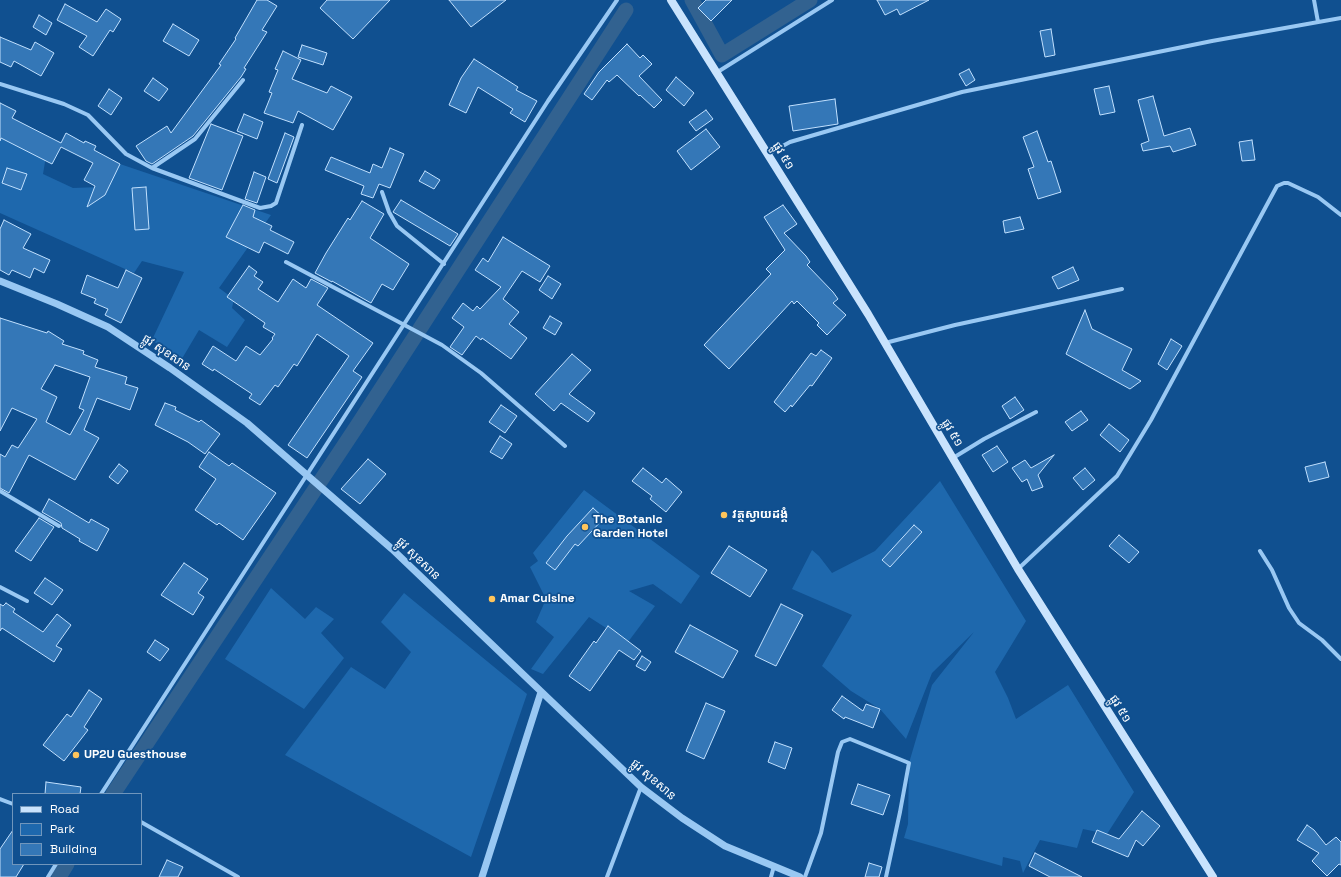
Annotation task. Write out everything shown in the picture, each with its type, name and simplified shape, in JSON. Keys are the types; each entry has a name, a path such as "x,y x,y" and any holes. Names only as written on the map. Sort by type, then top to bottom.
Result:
{"main road":[{"name":"ផ្លូវ ៥១","path":"671,0 886,343 1018,569 1213,877"}],"street":[{"path":"102,793 309,477 404,325 548,101 617,0"},
{"path":"716,73 832,0"},
{"path":"1314,0 1318,22"},
{"path":"768,154 790,142 962,92 1212,41 1341,18"},
{"path":"152,168 195,140 243,80"},
{"path":"0,84 64,104 88,115 126,154 152,168 226,196 265,208 276,203 302,125"},
{"path":"1018,569 1117,476 1154,414 1277,186 1284,183 1294,186 1318,197 1341,215"},
{"path":"382,192 389,212 397,226 444,264"},
{"path":"286,262 404,325 424,334 481,373 565,446"},
{"name":"ផ្លូវ សុខសាន","path":"0,281 108,327 170,368 247,423 392,549 642,787 682,818 725,846 800,877"},
{"path":"886,343 955,325 1122,289"},
{"path":"954,458 984,439 1036,412"},
{"path":"0,491 59,526"},
{"path":"1260,551 1272,570 1289,608 1299,623 1322,640 1341,659"},
{"path":"0,587 27,602"},
{"path":"482,877 541,692"},
{"path":"805,877 821,833 838,752 842,742 850,739 909,763 886,877"},
{"path":"607,877 642,787"},
{"path":"0,800 12,804"},
{"path":"142,823 238,877"},
{"path":"48,877 55,865"},
{"path":"771,877 774,866"}],"green space":[{"path":"0,128 47,150 43,174 73,188 100,187 117,163 271,215 219,288 234,299 232,308 245,320 227,347 199,330 180,362 152,340 184,272 142,261 134,273 0,213"},
{"path":"940,481 1026,621 995,672 1008,698 1016,719 1068,685 1134,792 1107,834 1083,829 1077,848 1040,840 1023,873 1020,861 1003,857 1002,866 904,838 908,824 909,763 932,685 974,632 932,673 906,739 880,709 851,691 822,666 852,615 792,589 812,550 819,556 832,573 875,551"},
{"path":"584,490 700,576 681,604 653,584 629,591 655,606 628,642 589,617 543,674 531,669 554,637 536,622 546,599 530,567 538,561 533,553"},
{"path":"271,588 305,619 316,607 334,619 321,633 344,658 304,709 225,659"},
{"path":"404,593 527,694 471,857 285,755 351,667 385,689 411,652 381,622"}],"building":[{"path":"257,0 267,0 277,6 262,30 267,32 244,68 246,69 241,77 193,136 152,164 146,161 136,146 167,126 171,133 221,65 219,64 236,39 235,38"},
{"path":"327,0 390,0 353,39 320,8"},
{"path":"449,0 506,0 471,27"},
{"path":"706,0 732,0 711,21 698,8"},
{"path":"877,0 929,0 900,15 897,9 885,15"},
{"path":"65,4 97,22 106,9 121,19 113,32 110,30 93,56 79,47 87,36 57,20"},
{"path":"39,15 52,23 46,35 33,27"},
{"path":"173,24 199,40 189,56 163,41"},
{"path":"1051,29 1055,55 1045,57 1040,31"},
{"path":"0,37 31,50 35,42 54,53 41,76 14,61 11,67 0,62"},
{"path":"627,44 640,58 643,55 652,64 639,76 662,100 654,108 617,75 609,82 607,80 592,100 584,94 599,72"},
{"path":"302,45 327,53 323,65 298,57"},
{"path":"283,51 301,60 292,79 327,93 331,86 352,97 333,130 298,111 293,123 264,113 272,93 269,92 278,70 275,69"},
{"path":"474,59 518,87 516,90 537,101 525,122 510,113 513,109 478,87 466,113 449,105 461,78"},
{"path":"969,69 975,80 966,86 959,74"},
{"path":"676,77 694,93 684,106 666,90"},
{"path":"153,78 168,89 159,101 144,91"},
{"path":"1109,86 1115,112 1100,115 1094,89"},
{"path":"109,89 122,98 111,115 98,106"},
{"path":"1153,96 1164,136 1190,128 1196,145 1173,152 1170,146 1143,151 1141,144 1149,141 1138,100"},
{"path":"835,99 838,124 793,131 789,106"},
{"path":"0,103 16,111 12,118 61,143 66,133 84,143 85,141 96,146 94,150 120,164 105,195 87,207 95,186 84,180 93,163 61,147 52,164 1,138 0,141"},
{"path":"706,110 713,119 696,131 689,122"},
{"path":"244,114 263,122 257,139 237,131"},
{"path":"211,124 243,136 222,190 189,178"},
{"path":"706,129 720,147 691,170 677,151"},
{"path":"1037,131 1048,162 1051,161 1061,192 1038,199 1028,169 1034,167 1023,137"},
{"path":"285,133 294,137 277,183 268,179"},
{"path":"1252,140 1255,160 1242,161 1239,142"},
{"path":"390,148 404,154 390,188 379,184 373,198 361,194 364,186 325,170 331,157 370,173 373,164 382,168"},
{"path":"7,168 27,174 21,190 2,183"},
{"path":"425,171 440,180 434,189 419,181"},
{"path":"254,172 266,177 257,203 245,199"},
{"path":"146,187 149,229 135,230 132,188"},
{"path":"401,200 458,234 450,246 393,212"},
{"path":"362,201 384,214 370,238 409,264 393,290 382,284 371,303 315,273 348,218 350,220"},
{"path":"243,205 255,210 253,217 272,226 270,230 294,242 288,254 264,242 259,253 226,237"},
{"path":"783,205 797,224 784,233 806,256 810,262 807,265 833,292 838,299 833,303 846,315 827,335 817,325 819,323 797,301 794,304 792,301 729,369 704,345 771,274 766,269 785,250 764,217"},
{"path":"1020,217 1024,229 1005,233 1003,221"},
{"path":"4,220 31,234 23,248 50,260 44,273 34,268 30,278 12,270 9,275 0,270 0,229"},
{"path":"503,237 550,266 540,282 522,271 503,299 519,312 509,324 527,338 511,359 482,338 481,340 476,336 462,355 450,347 464,327 452,318 463,303 473,311 477,306 480,309 501,287 475,270 483,258 488,262"},
{"path":"249,266 257,272 254,276 263,282 258,289 278,302 293,279 306,288 311,279 328,288 317,305 373,343 353,371 362,377 307,458 288,445 349,356 317,334 297,366 294,364 278,387 275,385 260,405 249,398 252,394 214,369 213,371 202,364 213,346 236,361 246,346 260,355 273,339 272,338 275,334 263,327 265,323 227,297"},
{"path":"1073,267 1079,280 1058,289 1052,277"},
{"path":"126,270 142,278 121,323 105,315 108,309 94,303 96,299 81,293 87,275 118,288"},
{"path":"548,276 561,284 552,299 539,290"},
{"path":"1085,310 1092,329 1132,349 1122,370 1141,381 1130,389 1066,354"},
{"path":"550,316 562,323 555,335 543,328"},
{"path":"0,318 47,333 48,331 64,341 62,344 84,351 83,354 98,360 95,367 127,377 125,384 138,388 130,410 97,398 84,430 99,438 75,480 29,455 9,493 0,488 0,454 5,457 12,445 18,448 37,419 12,408 0,431","holes":["55,365 90,377 79,408 84,410 70,435 46,422 57,397 41,389"]},
{"path":"1171,339 1182,346 1167,370 1158,364"},
{"path":"821,350 832,358 812,386 810,385 792,407 791,405 785,412 774,402 811,353 816,356"},
{"path":"572,354 591,370 569,394 595,413 588,422 561,403 554,411 535,394"},
{"path":"1015,397 1024,410 1010,419 1002,406"},
{"path":"165,403 176,407 175,410 199,422 201,420 220,434 205,454 188,442 155,425"},
{"path":"501,405 517,416 505,433 489,422"},
{"path":"1081,411 1088,420 1072,431 1065,422"},
{"path":"1109,424 1129,440 1120,452 1100,435"},
{"path":"500,436 512,444 502,459 490,452"},
{"path":"997,446 1008,462 993,472 982,455"},
{"path":"209,452 229,466 232,463 276,493 243,540 219,523 217,525 195,510 216,479 199,467"},
{"path":"1054,455 1038,475 1043,487 1032,491 1027,479 1022,482 1012,468 1025,460 1031,468"},
{"path":"368,459 386,474 360,504 341,489"},
{"path":"1325,462 1329,477 1309,482 1305,467"},
{"path":"119,464 128,471 118,484 109,477"},
{"path":"643,468 662,483 666,478 682,492 666,512 650,499 652,496 632,481"},
{"path":"1085,468 1095,480 1083,490 1073,478"},
{"path":"49,499 89,523 91,519 109,529 97,551 79,541 80,539 62,528 61,523 42,512"},
{"path":"593,508 604,518 578,546 575,544 555,570 546,563 567,536"},
{"path":"39,518 54,527 31,561 15,551"},
{"path":"914,525 922,532 890,567 882,560"},
{"path":"1119,535 1139,552 1129,563 1109,546"},
{"path":"729,546 767,570 750,597 711,573"},
{"path":"184,563 208,579 198,593 204,597 193,615 161,595"},
{"path":"45,578 63,590 52,605 34,593"},
{"path":"6,603 15,609 13,612 43,632 57,614 71,625 56,646 62,649 54,662 2,628 0,631 0,604 3,606"},
{"path":"781,604 803,615 776,666 755,656"},
{"path":"690,625 738,651 723,678 675,652"},
{"path":"608,626 641,651 634,660 619,650 590,691 569,676 594,641 596,643"},
{"path":"155,640 169,649 160,661 147,652"},
{"path":"642,656 651,662 645,671 636,666"},
{"path":"89,690 102,699 84,727 88,730 64,761 43,745 67,714 71,717"},
{"path":"842,696 863,711 866,704 880,709 873,728 845,717 844,719 832,710"},
{"path":"706,703 725,711 704,759 686,751"},
{"path":"775,742 792,748 785,769 768,762"},
{"path":"46,782 81,787 80,793 45,793"},
{"path":"858,784 890,795 883,815 851,804"},
{"path":"1142,811 1160,826 1143,846 1136,840 1128,857 1092,842 1097,830 1119,839"},
{"path":"1307,825 1314,830 1326,845 1336,837 1341,842 1341,865 1339,864 1327,876 1312,861 1319,853 1297,840"},
{"path":"12,831 12,865 23,865 16,877 0,877 0,849"},
{"path":"1035,853 1082,877 1050,877 1029,866"},
{"path":"167,860 183,867 178,877 159,877"},
{"path":"869,863 882,867 879,877 865,877"}],"waterway":[{"path":"692,0 722,55 810,0"},
{"path":"114,793 357,426 626,10"},
{"path":"59,877 66,865"}],"place":[{"name":"វត្តស្វាយដង្គំ","path":"724,515"},
{"name":"The Botanic Garden Hotel","path":"585,527"},
{"name":"Amar Cuisine","path":"492,599"},
{"name":"UP2U Guesthouse","path":"76,755"}]}
